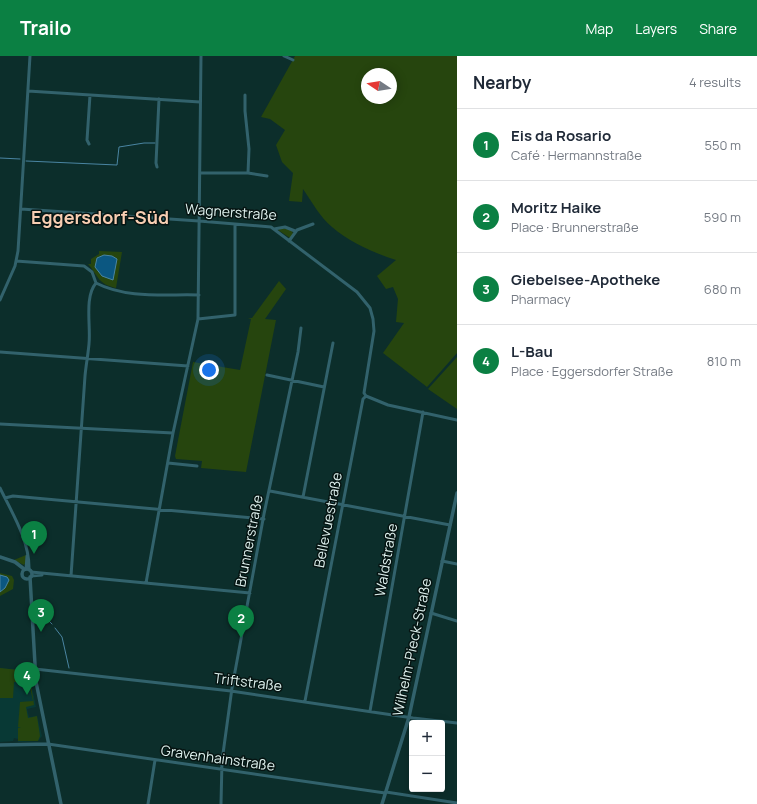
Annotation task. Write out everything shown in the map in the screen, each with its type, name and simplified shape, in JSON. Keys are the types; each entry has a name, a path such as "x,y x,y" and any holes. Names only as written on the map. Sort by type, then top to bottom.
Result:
{"street":[{"path":"0,300 16,261 21,209 30,56"},
{"path":"146,583 173,434 198,318 201,56"},
{"path":"284,56 293,60"},
{"path":"28,91 200,102"},
{"path":"89,144 87,140 90,95"},
{"path":"245,95 245,111 250,149 248,173"},
{"path":"157,167 159,99"},
{"path":"200,173 248,173 267,176"},
{"name":"Wagnerstraße","path":"21,209 199,221 268,227 274,229 285,227 295,231"},
{"path":"198,318 234,315 235,224"},
{"name":"Wagnerstraße","path":"289,241 295,231 313,224"},
{"name":"Bellevuestraße","path":"274,229 362,297 370,308 373,319 373,344 364,393 366,396 363,402 342,505 305,701"},
{"path":"16,261 84,266 92,272 96,283 111,289 134,294 199,295"},
{"path":"71,576 90,316 90,297 92,287 96,283"},
{"name":"Brunnerstraße","path":"221,804 221,769 231,691 293,379 301,328"},
{"path":"303,497 332,343"},
{"path":"0,352 188,366"},
{"path":"267,375 324,386"},
{"path":"366,396 388,405 457,420"},
{"name":"Waldstraße","path":"370,711 423,412"},
{"path":"0,424 173,434"},
{"path":"168,463 197,466"},
{"path":"0,488 23,538 28,554 34,669 61,804"},
{"path":"270,491 450,525"},
{"name":"Wilhelm-Pieck-Straße","path":"382,804 409,717 457,493"},
{"path":"5,498 13,496 76,501 264,519"},
{"path":"0,557 28,572 250,593"},
{"path":"442,561 457,564"},
{"path":"25,578 28,572"},
{"path":"25,578 28,572"},
{"path":"25,578 31,591"},
{"path":"431,613 457,621"},
{"name":"Triftstraße","path":"34,669 231,691 457,723"},
{"path":"0,745 48,744"},
{"name":"Gravenhainstraße","path":"48,744 457,803"},
{"path":"148,804 155,760"}],"shaded area":[{"path":"0,668 29,671 36,707 27,709 29,717 37,716 42,736 38,741 18,742 18,739 14,738 13,741 0,742"}],"green space":[{"path":"295,56 457,56 457,353 427,387 383,353 404,323 396,322 398,299 393,287 386,289 377,276 396,260 379,254 346,238 324,219 303,189 302,202 289,201 293,173 282,162 276,145 285,130 270,119 261,117"},
{"path":"282,228 292,230 293,235 290,238 278,230"},
{"path":"99,251 122,252 116,288 102,282 88,264 91,264 91,259 99,254"},
{"path":"279,281 286,289 265,319 276,320 246,472 201,468 202,461 176,459 175,456 193,362 240,370 251,319 248,318 252,318"},
{"path":"457,357 457,409 428,389"},
{"path":"26,555 26,562 24,565 14,560"},
{"path":"0,573 12,576 14,580 13,589 0,596 0,592 7,585 7,577 0,575"},
{"path":"0,668 29,671 34,705 26,707 28,718 37,716 40,736 38,741 18,741 18,728 21,727 18,727 20,702 33,701 29,683 21,682 21,680 14,682 13,698 0,698"}],"water":[{"path":"104,255 112,256 117,259 113,280 102,276 95,267 97,258"},
{"path":"0,575 7,577 9,580 5,588 0,592"}],"waterway":[{"path":"26,161 117,165 119,147 144,143 155,143"},
{"path":"0,158 20,159"},
{"path":"37,609 52,624"},
{"path":"55,628 62,637 69,668"}],"place":[{"name":"Eis da Rosario","path":"34,554"},
{"name":"Giebelsee-Apotheke","path":"41,632"},
{"name":"Moritz Haike","path":"241,638"},
{"name":"L-Bau","path":"27,695"}],"district":[{"name":"Eggersdorf-Süd","path":"100,218"}]}
